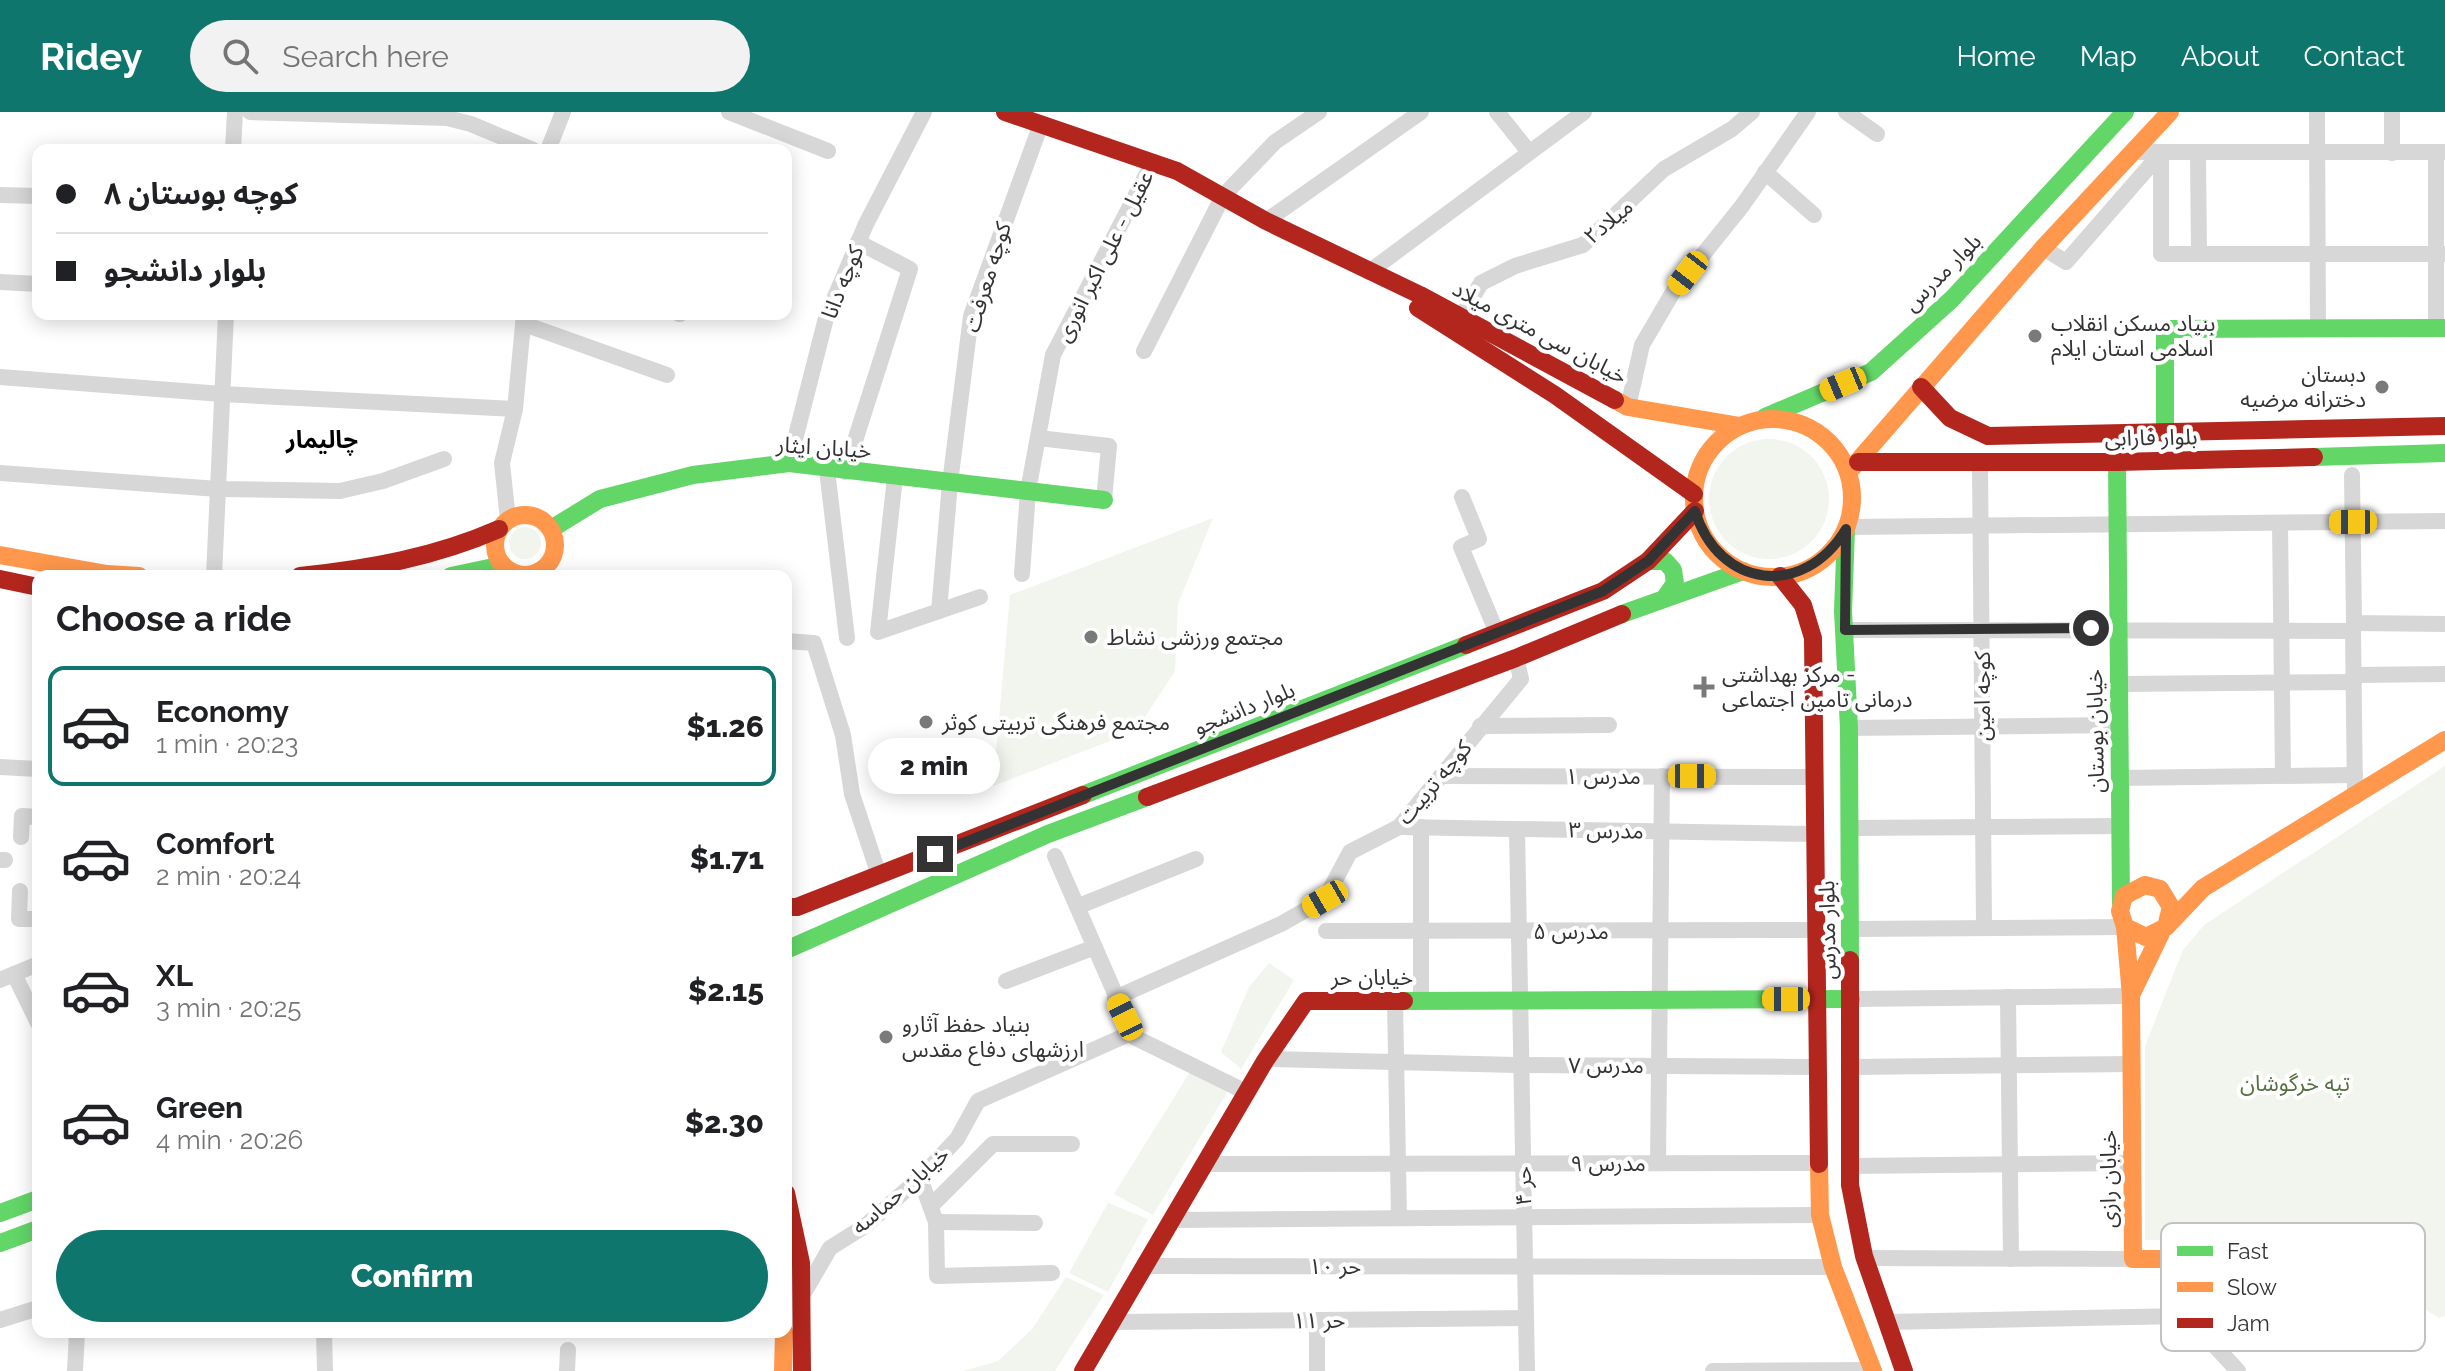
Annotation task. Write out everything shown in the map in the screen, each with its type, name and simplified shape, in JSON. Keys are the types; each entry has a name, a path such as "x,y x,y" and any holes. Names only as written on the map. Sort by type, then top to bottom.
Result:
{"main road":[{"name":"بلوار مدرس","path":"1759,420 1871,372 1952,299 2125,112"},
{"path":"1853,467 1822,435 1792,421 1759,420 1725,434 1703,461 1694,502 1711,547 1743,571 1780,576 1801,572 1820,562 1835,547 1846,528 1852,499 1853,467 2043,248 2170,112"},
{"name":"خیابان سی متری میلاد","path":"1017,114 1177,171 1266,221 1369,272 1457,323 1628,407 1740,426"},
{"path":"2112,128 2111,135 2118,148 2132,152"},
{"path":"2079,163 2089,159 2099,163 2105,172 2103,182"},
{"name":"خیابان سی متری میلاد","path":"1457,323 1694,502"},
{"name":"بلوار فارابی","path":"2165,434 2165,329 2440,328"},
{"name":"بلوار فارابی","path":"1921,387 1935,408 1961,427 1988,436 2445,426"},
{"path":"2008,437 2009,463"},
{"name":"بلوار فارابی","path":"1853,467 2445,453"},
{"name":"خیابان بوستان","path":"2117,462 2121,903"},
{"name":"خیابان ایثار","path":"551,529 600,499 693,475 789,463 836,471 1104,500"},
{"name":"بلوار دانشجو","path":"792,907 1603,591 1648,561 1694,502"},
{"path":"359,570 379,568 461,547 529,515 551,529 556,545 555,568"},
{"path":"504,525 495,548 503,565 512,570"},
{"name":"بلوار مدرس","path":"1846,528 1843,611 1849,728 1850,1166 1854,1218 1904,1371"},
{"path":"0,555 84,570"},
{"path":"1648,561 1665,561 1676,574 1676,583 1666,596"},
{"path":"479,570 503,565"},
{"path":"792,947 1048,834 1516,658 1666,596 1743,571"},
{"name":"بلوار مدرس","path":"1780,576 1808,619 1813,638 1820,1215 1833,1267 1873,1371"},
{"path":"0,579 32,586"},
{"path":"1808,619 1811,612 1823,604 1843,611"},
{"path":"2203,888 2153,886 2130,890 2121,903 2125,927 2146,937 2164,930 2203,888 2445,740"},
{"path":"2131,996 2172,914 2169,900 2153,886"},
{"name":"خیابان رازی","path":"2125,927 2131,996 2133,1259"},
{"name":"خیابان حر","path":"1083,1370 1246,1092 1306,1001 1851,999"},
{"path":"0,1213 32,1201"},
{"path":"792,1221 801,1263 802,1371"},
{"path":"0,1243 32,1231"},
{"path":"2133,1259 2161,1259"},
{"path":"783,1371 784,1338"}],"street":[{"path":"233,144 235,112"},
{"path":"250,112 447,118 471,124 519,144"},
{"path":"550,144 563,112"},
{"path":"729,112 828,151"},
{"name":"کوچه دانا","path":"789,463 826,318 858,242 924,112"},
{"path":"1144,351 1223,196 1275,142 1319,112"},
{"path":"1266,221 1421,112"},
{"path":"1497,112 1529,152"},
{"path":"1369,272 1584,112"},
{"name":"میلاد۲","path":"1457,323 1481,283 1515,266 1583,245 1664,169 1732,129 1752,112"},
{"path":"1628,407 1642,345 1673,292 1808,112"},
{"path":"1846,112 1877,134"},
{"path":"2317,112 2318,329"},
{"path":"2392,112 2392,153"},
{"name":"کوچه معرفت","path":"939,611 950,483 971,316 1041,124"},
{"path":"2132,152 2440,152 2440,328"},
{"path":"2043,248 2066,262 2161,153"},
{"path":"2161,153 2161,254 2440,254"},
{"path":"2198,153 2199,254"},
{"name":"عقیل - علی اکبر انوری","path":"1022,574 1028,491 1053,355 1153,162"},
{"path":"1765,172 1814,215"},
{"path":"0,195 32,196"},
{"path":"847,638 836,471 910,269 858,242"},
{"path":"0,282 32,284"},
{"path":"214,570 226,320"},
{"path":"504,525 502,463 515,409 521,320"},
{"path":"529,320 667,375"},
{"path":"0,377 222,394 515,409"},
{"path":"1038,438 1109,446 1104,500"},
{"path":"0,473 218,489 340,491 383,481 444,459"},
{"name":"کوچه امین","path":"1980,463 1984,928"},
{"path":"2352,475 2355,797"},
{"path":"895,477 878,632 980,597"},
{"path":"1462,497 1479,539 1461,547 1497,633"},
{"path":"1846,528 2445,521"},
{"path":"2280,523 2283,776"},
{"path":"1845,630 2281,629 2445,624"},
{"path":"792,641 814,643 843,735 852,794 879,875"},
{"name":"کوچه تربیت","path":"1115,998 1281,924 1325,899 1350,852 1399,827 1521,679 1516,658"},
{"path":"2119,684 2281,683 2445,674"},
{"path":"1480,726 1609,725"},
{"path":"1849,728 2119,725"},
{"path":"0,767 32,768"},
{"path":"2120,778 2355,775"},
{"name":"مدرس ۱","path":"1441,776 1813,777"},
{"path":"1658,1163 1662,776"},
{"path":"21,837 22,816 32,817"},
{"path":"1849,828 2120,826"},
{"name":"مدرس ۳","path":"1399,827 1814,834"},
{"path":"1421,827 1421,1001"},
{"name":"حر ۴","path":"1517,829 1527,1371"},
{"path":"1055,856 1134,1037 1246,1092"},
{"path":"1079,906 1196,859"},
{"path":"20,891 19,919 32,919"},
{"path":"1851,929 2125,927"},
{"name":"مدرس ۵","path":"1326,931 1817,930"},
{"path":"1006,981 1095,947"},
{"path":"32,967 7,977 32,1014"},
{"path":"1851,999 2131,996"},
{"path":"2008,997 2011,1259"},
{"path":"1395,1001 1399,1218"},
{"name":"خیابان حماسه","path":"803,1296 811,1275 830,1248 865,1226 920,1178 957,1139 978,1101 1129,1034 1134,1037"},
{"name":"مدرس ۷","path":"1266,1059 1816,1067"},
{"path":"1851,1067 2132,1064"},
{"path":"932,1205 993,1144 1072,1144"},
{"name":"مدرس ۹","path":"1204,1164 1819,1163"},
{"path":"1850,1166 2132,1163"},
{"path":"920,1178 936,1222 937,1276 1052,1273"},
{"path":"1171,1220 1820,1215"},
{"path":"936,1222 1035,1223"},
{"path":"1865,1258 2133,1259"},
{"name":"حر ۱۰","path":"1145,1266 1833,1267"},
{"path":"0,1320 32,1310"},
{"path":"1887,1322 2161,1316"},
{"name":"حر ۱۱","path":"1111,1322 1526,1318"},
{"path":"1317,1320 1317,1371"},
{"path":"75,1371 77,1338"},
{"path":"324,1338 325,1371"},
{"path":"567,1371 568,1350"},
{"path":"2220,1351 2238,1371"},
{"path":"1713,1371 1873,1371"}],"green space":[{"path":"1769,439 1792,443 1812,456 1825,476 1829,499 1825,522 1812,542 1792,555 1769,559 1746,555 1726,542 1713,522 1709,499 1713,476 1726,456 1746,443"},
{"name":"مجتمع ورزشی نشاط","path":"1213,518 1178,604 1175,671 1136,731 993,786 1010,595"},
{"path":"525,527 536,532 541,543 536,554 525,559 514,554 509,543 514,532"},
{"name":"تپه خرگوشان","path":"2445,766 2445,1316 2439,1318 2425,1309 2425,1223 2161,1223 2161,1240 2145,1240 2145,1046 2183,950 2204,925"},
{"path":"1269,963 1294,980 1241,1069 1221,1052 1249,987"},
{"path":"1190,1072 1228,1091 1153,1215 1114,1194"},
{"path":"1108,1203 1148,1219 1108,1292 1069,1273"},
{"path":"1066,1277 1104,1295 1055,1371 963,1371 998,1361 1033,1328"}],"traffic: fast":[{"path":"1765,417 1871,372 1952,299 2125,112"},
{"path":"2165,434 2165,329 2445,328"},
{"path":"2314,457 2445,453"},
{"path":"2117,462 2121,903"},
{"path":"551,529 600,499 693,475 789,463 1104,500"},
{"path":"1846,529 1843,611 1849,728 1850,960"},
{"path":"1648,561 1665,561 1673,570 1675,583 1666,596"},
{"path":"479,570 503,565"},
{"path":"1622,614 1743,571"},
{"path":"1083,795 1466,645"},
{"path":"792,947 1048,834 1147,797"},
{"path":"1404,1001 1851,999"},
{"path":"0,1213 32,1201"},
{"path":"0,1243 32,1231"}],"traffic: slow":[{"path":"1852,468 2043,248 2170,112"},
{"path":"1615,400 1628,407 1740,426"},
{"path":"1773,419 1803,425 1829,442 1846,468 1852,498 1846,528 1829,554 1803,571 1773,577 1743,571 1717,554 1700,528 1694,498 1700,468 1717,442 1743,425 1773,419"},
{"path":"509,570 497,557 495,545 497,533 513,517 537,517 553,533 555,545"},
{"path":"541,570 553,557 555,545"},
{"path":"0,555 84,570"},
{"path":"2166,927 2171,907 2160,889 2145,885 2124,896 2120,911 2125,927 2146,937 2166,927 2203,888 2445,740"},
{"path":"2125,927 2131,996 2133,1259 2161,1259"},
{"path":"2131,995 2161,933"},
{"path":"1819,1164 1820,1215 1833,1267 1873,1371"},
{"path":"783,1371 784,1338"}],"traffic: jam":[{"path":"1005,112 1177,171 1266,221 1420,295 1615,400"},
{"path":"1418,308 1555,395 1694,494"},
{"path":"1921,387 1950,418 1988,436 2445,426"},
{"path":"1858,462 2117,462 2314,457"},
{"path":"1466,645 1603,591 1648,561 1695,511"},
{"path":"351,570 451,547 499,529"},
{"path":"1780,576 1803,605 1813,638 1819,1164"},
{"path":"0,579 32,586"},
{"path":"1147,797 1516,658 1622,614"},
{"path":"792,907 1083,795"},
{"path":"1850,960 1850,1185 1864,1256 1904,1371"},
{"path":"1083,1371 1265,1061 1306,1001 1404,1001"},
{"path":"792,1221 801,1263 802,1371"}],"place":[{"name":"بنیاد مسکن انقلاب اسلامی استان ایلام","path":"2035,336"},
{"name":"دبستان دخترانه مرضیه","path":"2382,387"},
{"name":"مجتمع ورزشی نشاط","path":"1091,637"},
{"name":"مرکز بهداشتی - درمانی تامین اجتماعی","path":"1704,687"},
{"name":"مجتمع فرهنگی تربیتی کوثر","path":"926,722"},
{"name":"بنیاد حفظ آثارو ارزشهای دفاع مقدس","path":"886,1037"}],"district":[{"name":"چالیمار","path":"322,440"}],"route":[{"path":"935,854 1603,591 1629,577 1648,561 1695,511 1711,547 1743,571 1762,576 1801,572 1820,562 1835,547 1846,529 1845,630 2091,628"}]}
